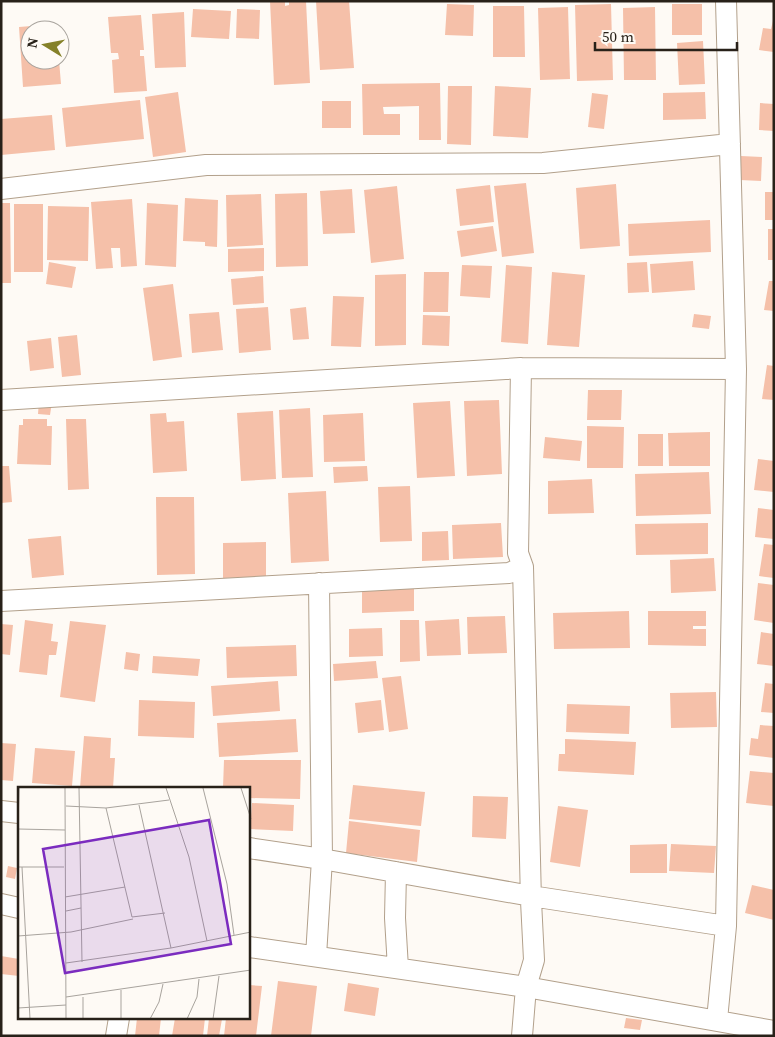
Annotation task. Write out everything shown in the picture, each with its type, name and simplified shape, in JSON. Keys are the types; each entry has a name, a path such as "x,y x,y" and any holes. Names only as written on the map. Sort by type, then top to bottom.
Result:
{"street":[{"path":"716,1020 726,926 736,368 726,1"},
{"path":"1,189 206,165 543,162 730,144"},
{"path":"1,400 521,368 736,368"},
{"path":"521,368 518,553 523,568 534,960 526,987 522,1036"},
{"path":"1,601 509,573 523,568"},
{"path":"316,956 322,859 320,583"},
{"path":"1,811 18,813"},
{"path":"250,848 531,896 726,926"},
{"path":"396,872 395,918 398,968"},
{"path":"1,904 18,908"},
{"path":"250,947 526,987 774,1031"},
{"path":"116,1036 119,1020"}],"building":[{"path":"270,1 285,1 285,6 289,5 289,1 306,1 310,83 274,85"},
{"path":"316,1 349,1 354,68 320,70"},
{"path":"447,4 474,5 473,36 445,35"},
{"path":"611,4 613,80 577,81 575,5"},
{"path":"672,4 702,4 702,35 672,35"},
{"path":"493,6 524,6 525,57 493,57"},
{"path":"568,7 570,79 540,80 538,8"},
{"path":"655,7 656,80 624,80 623,8"},
{"path":"193,9 231,11 229,39 191,37"},
{"path":"237,9 260,10 259,39 236,38"},
{"path":"184,12 186,67 155,68 152,14"},
{"path":"141,15 144,50 140,50 140,56 144,56 147,91 114,93 112,60 119,59 118,53 111,53 108,17"},
{"path":"773,21 774,52 759,50 763,28 771,29"},
{"path":"703,41 705,84 679,85 677,43"},
{"path":"22,70 60,70 61,84 23,87"},
{"path":"440,83 441,140 419,140 419,106 383,107 384,114 400,114 400,135 363,135 362,84"},
{"path":"448,86 472,86 471,145 447,144"},
{"path":"495,86 531,88 528,138 493,136"},
{"path":"178,92 186,152 153,157 145,97"},
{"path":"705,92 706,119 663,120 663,93"},
{"path":"592,93 608,95 604,129 588,127"},
{"path":"140,100 144,139 66,147 62,108"},
{"path":"322,101 351,101 351,128 322,128"},
{"path":"760,103 774,104 774,131 759,130"},
{"path":"52,115 55,150 1,155 1,119"},
{"path":"741,156 762,157 761,181 740,180"},
{"path":"526,183 534,253 502,257 494,186"},
{"path":"616,184 620,246 580,249 576,188"},
{"path":"490,185 494,222 460,226 456,189"},
{"path":"397,186 404,259 371,263 364,190"},
{"path":"352,189 355,233 323,234 320,191"},
{"path":"765,192 774,192 774,220 765,220"},
{"path":"307,193 308,266 276,267 275,194"},
{"path":"261,194 263,245 227,247 226,195"},
{"path":"185,198 218,200 217,247 205,246 205,242 183,241"},
{"path":"132,199 137,266 121,267 120,248 111,248 113,268 96,269 91,202"},
{"path":"1,203 10,203 11,283 1,283"},
{"path":"147,203 178,205 176,267 145,265"},
{"path":"14,204 43,204 43,272 14,272"},
{"path":"48,206 89,207 88,261 47,260"},
{"path":"710,220 711,252 629,256 628,224"},
{"path":"493,226 497,251 461,257 457,231"},
{"path":"768,229 774,229 774,260 768,260"},
{"path":"264,248 264,271 228,272 228,249"},
{"path":"693,261 695,290 652,293 650,264"},
{"path":"49,262 76,267 72,288 46,284"},
{"path":"647,262 649,292 628,293 627,263"},
{"path":"462,265 492,266 490,298 460,296"},
{"path":"506,265 532,267 528,344 501,342"},
{"path":"424,272 449,272 448,312 423,312"},
{"path":"552,272 585,275 579,347 547,345"},
{"path":"406,274 406,345 375,346 375,275"},
{"path":"263,276 264,303 233,305 231,279"},
{"path":"769,281 774,281 774,311 764,310"},
{"path":"173,284 182,357 153,361 143,288"},
{"path":"333,296 364,297 361,347 331,346"},
{"path":"268,307 271,350 239,353 236,309"},
{"path":"306,307 309,339 293,340 290,309"},
{"path":"219,312 223,350 192,353 189,314"},
{"path":"694,314 711,316 709,329 692,327"},
{"path":"423,315 450,316 449,346 422,345"},
{"path":"77,335 81,375 62,377 58,337"},
{"path":"51,338 54,368 30,371 27,341"},
{"path":"767,365 774,366 774,400 762,399"},
{"path":"588,390 622,390 621,420 587,420"},
{"path":"499,400 502,474 467,476 464,401"},
{"path":"39,401 52,402 50,415 38,414"},
{"path":"450,401 455,476 417,478 413,403"},
{"path":"310,408 313,477 282,478 279,410"},
{"path":"273,411 276,479 241,481 237,413"},
{"path":"166,413 167,422 184,421 187,471 153,473 150,414"},
{"path":"363,413 365,461 324,462 323,415"},
{"path":"23,419 47,419 47,426 52,426 51,465 17,464 19,425 23,425"},
{"path":"66,419 86,419 89,489 68,490"},
{"path":"587,426 624,427 623,468 587,468"},
{"path":"710,432 710,466 669,466 668,433"},
{"path":"638,434 663,434 663,466 638,466"},
{"path":"545,437 582,441 580,461 543,458"},
{"path":"758,459 774,461 774,492 754,490"},
{"path":"1,466 9,466 12,502 1,503"},
{"path":"367,466 368,481 334,483 333,467"},
{"path":"709,472 711,514 636,516 635,474"},
{"path":"592,479 594,513 548,514 548,481"},
{"path":"410,486 412,541 380,542 378,487"},
{"path":"326,491 329,561 291,563 288,493"},
{"path":"156,497 194,497 195,574 157,575"},
{"path":"758,508 774,510 774,539 755,537"},
{"path":"501,523 503,557 453,559 452,525"},
{"path":"708,523 708,554 636,555 635,524"},
{"path":"448,531 449,560 422,561 422,532"},
{"path":"61,536 64,575 32,578 28,539"},
{"path":"266,542 266,577 223,578 223,543"},
{"path":"764,544 774,545 774,578 759,576"},
{"path":"714,558 716,591 671,593 670,560"},
{"path":"758,583 774,585 774,623 754,620"},
{"path":"414,585 414,611 362,613 362,587"},
{"path":"629,611 630,648 554,649 553,613"},
{"path":"648,611 706,611 706,626 693,626 693,629 706,629 706,646 648,645"},
{"path":"505,616 507,653 468,654 467,617"},
{"path":"459,619 461,655 427,656 425,621"},
{"path":"25,620 53,624 51,641 58,642 56,655 49,655 47,675 19,672"},
{"path":"400,620 419,620 420,661 400,662"},
{"path":"70,621 106,625 95,702 60,697"},
{"path":"1,624 13,625 10,655 1,654"},
{"path":"382,628 383,656 349,657 349,629"},
{"path":"761,632 774,634 774,666 757,664"},
{"path":"296,645 297,676 227,678 226,647"},
{"path":"126,652 140,654 138,671 124,669"},
{"path":"153,656 200,659 198,676 152,673"},
{"path":"376,661 378,678 334,681 333,664"},
{"path":"401,676 408,729 389,732 382,678"},
{"path":"278,681 280,711 213,716 211,686"},
{"path":"765,683 774,684 774,713 761,712"},
{"path":"716,692 717,727 671,728 670,693"},
{"path":"139,700 195,702 194,738 138,736"},
{"path":"381,700 384,730 358,733 355,703"},
{"path":"567,704 630,706 629,734 566,732"},
{"path":"296,719 298,752 219,757 217,723"},
{"path":"760,725 774,726 774,758 749,755 751,738 758,739"},
{"path":"84,736 111,738 110,758 115,758 113,787 80,787"},
{"path":"565,739 636,742 634,775 558,771 559,754 565,754"},
{"path":"1,743 16,744 13,781 1,780"},
{"path":"35,748 75,751 72,786 32,783"},
{"path":"224,760 301,760 300,799 250,798 250,787 223,787"},
{"path":"750,771 774,773 774,806 746,803"},
{"path":"353,785 425,792 421,826 349,819"},
{"path":"473,796 508,797 506,839 472,837"},
{"path":"252,803 294,805 293,831 250,829"},
{"path":"558,806 588,810 580,867 550,862"},
{"path":"349,821 420,830 417,862 346,853"},
{"path":"667,844 667,873 630,873 630,845"},
{"path":"671,844 716,846 714,873 669,871"},
{"path":"8,866 17,868 15,879 6,877"},
{"path":"752,885 774,890 774,920 745,913"},
{"path":"1,956 18,959 18,976 1,974"},
{"path":"278,981 317,986 311,1036 271,1036"},
{"path":"348,983 379,988 375,1016 344,1011"},
{"path":"250,985 262,986 256,1036 224,1036 226,1020 250,1020"},
{"path":"626,1018 642,1020 640,1030 624,1028"},
{"path":"137,1020 161,1020 159,1036 135,1036"},
{"path":"175,1020 205,1020 203,1036 172,1036"},
{"path":"209,1020 222,1020 219,1036 207,1036"}]}
